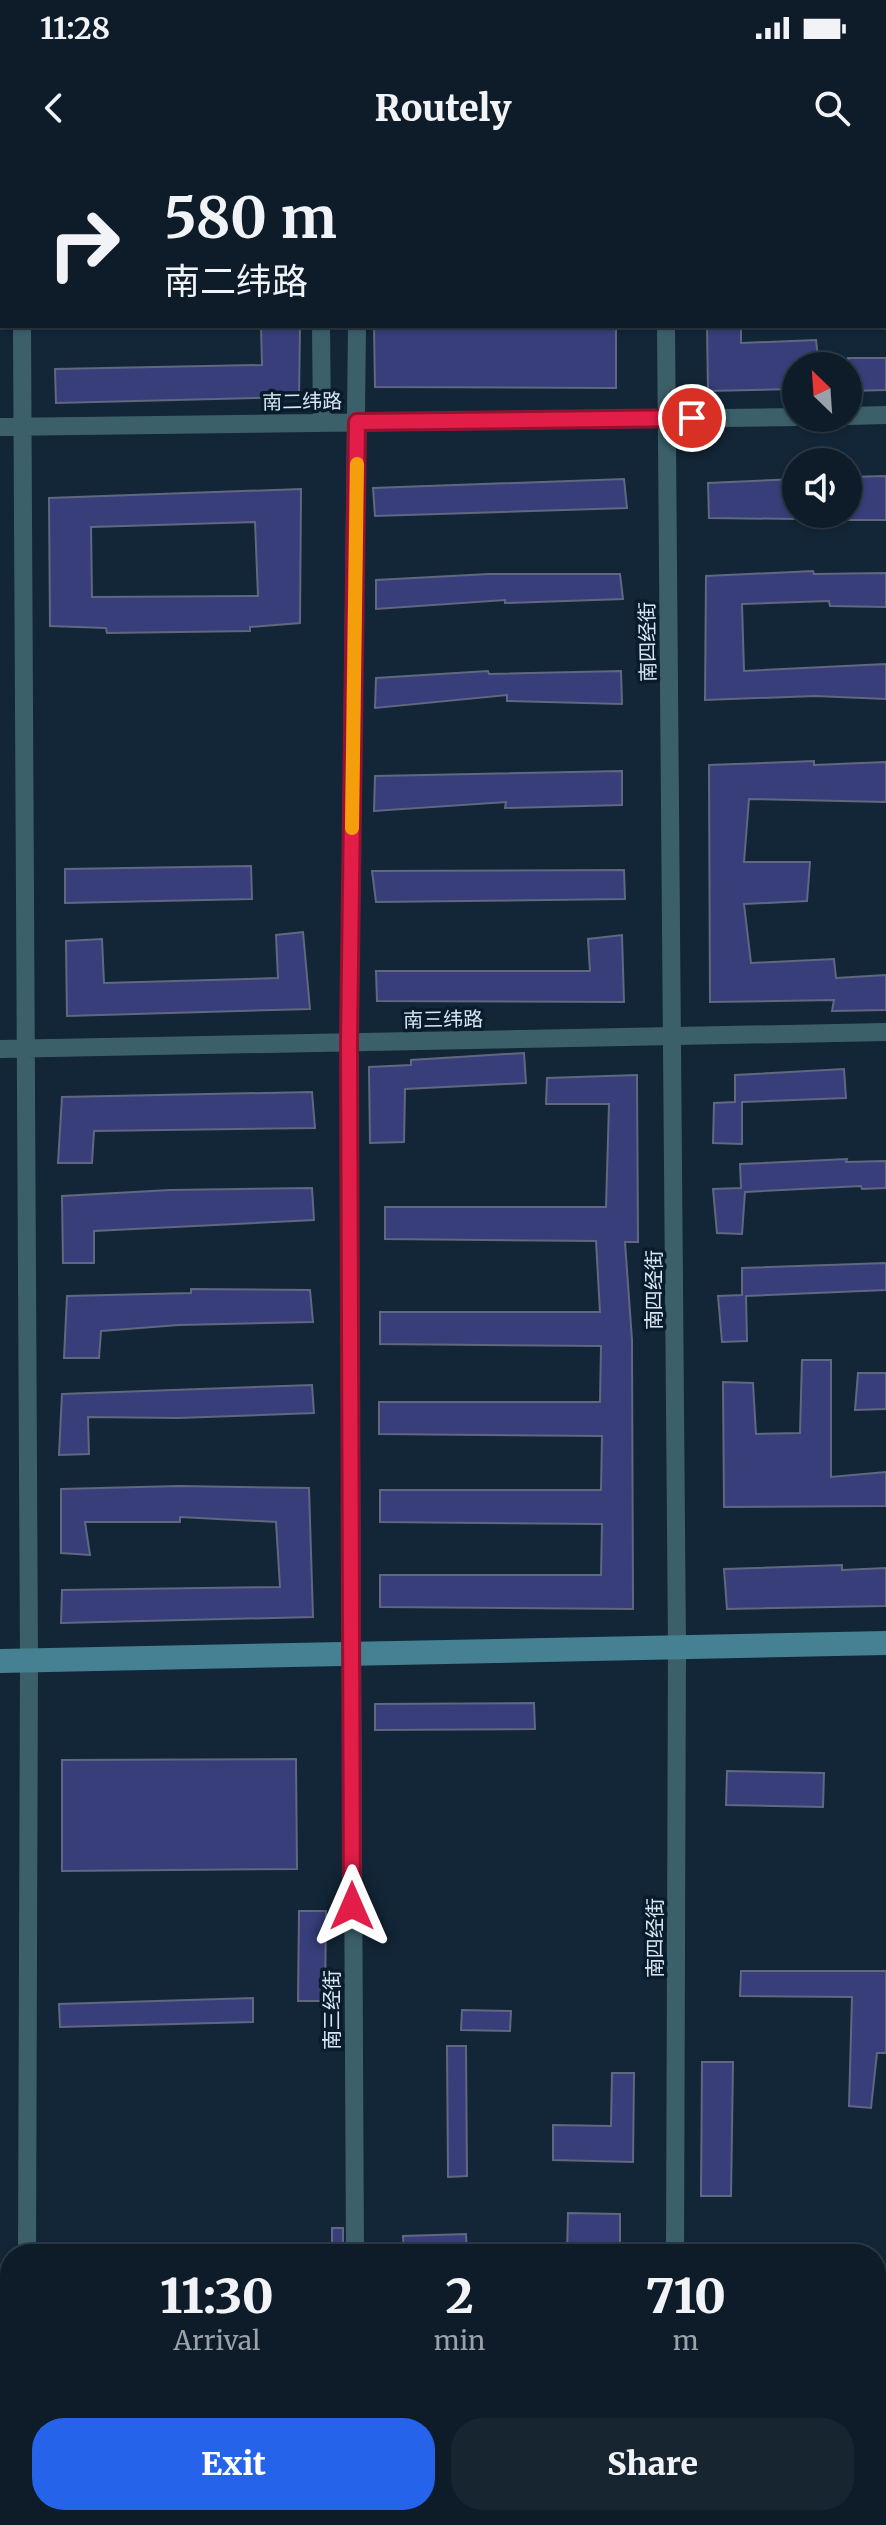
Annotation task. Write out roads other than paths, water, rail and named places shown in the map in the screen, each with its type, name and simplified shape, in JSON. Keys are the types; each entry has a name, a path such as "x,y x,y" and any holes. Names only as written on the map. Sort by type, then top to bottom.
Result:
{"street":[{"path":"22,328 29,1660 27,2244"},
{"path":"321,328 322,423"},
{"name":"南三经街","path":"355,2244 349,1042 357,328"},
{"name":"南四经街","path":"666,328 677,1647 675,2244"},
{"path":"862,416 886,415"},
{"name":"南二纬路","path":"0,427 782,417"},
{"name":"南三纬路","path":"0,1049 886,1032"},
{"path":"0,1661 886,1643"}]}
